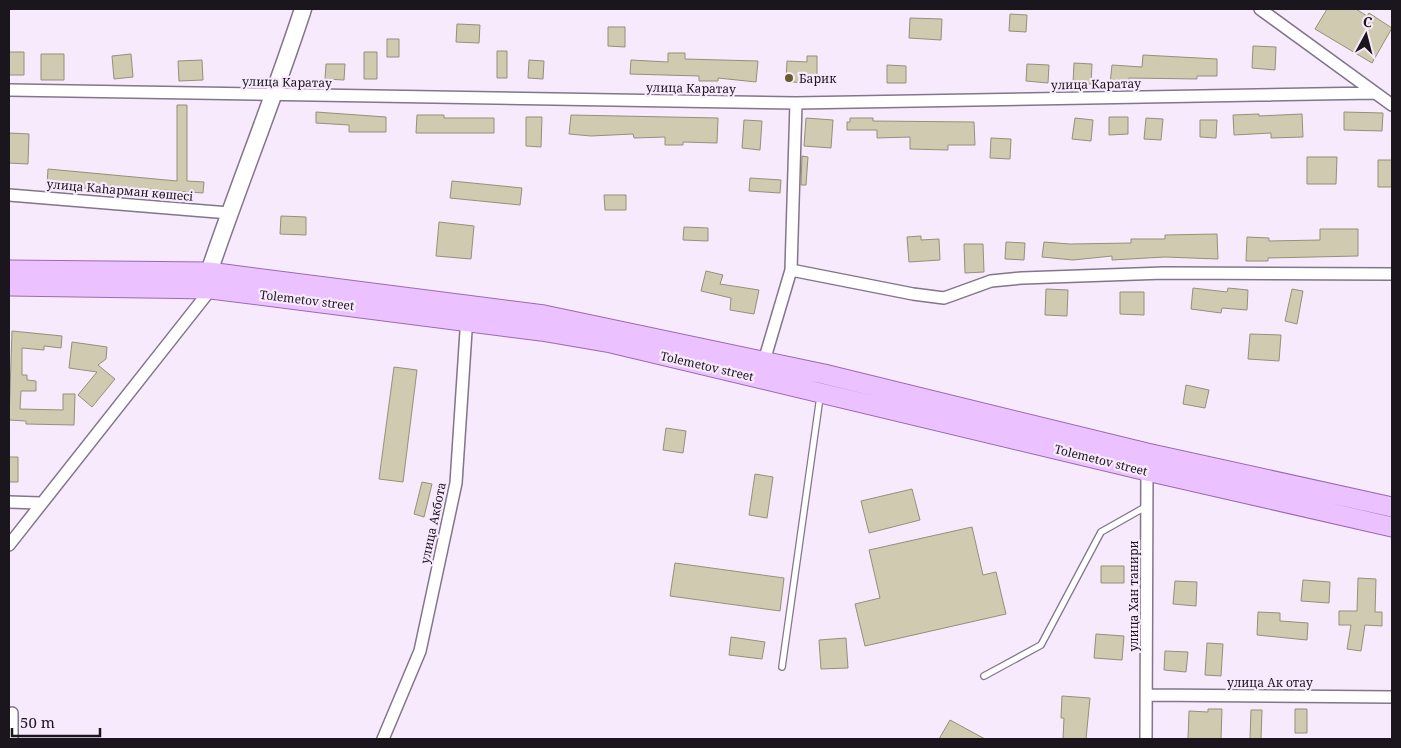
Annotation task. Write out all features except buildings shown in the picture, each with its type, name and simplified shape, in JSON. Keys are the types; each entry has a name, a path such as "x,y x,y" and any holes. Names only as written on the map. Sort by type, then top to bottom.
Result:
{"main road":[{"name":"Tolemetov street","path":"9,270 210,281 613,328 764,361 1392,527"},
{"name":"Tolemetov street","path":"9,286 210,281"},
{"name":"Tolemetov street","path":"468,312 821,392 1147,462 1392,507"}],"street":[{"path":"9,545 210,281 229,213 274,96 303,9"},
{"path":"1260,9 1392,105"},
{"name":"улица Каратау","path":"9,90 274,96 796,103 1374,93"},
{"path":"764,361 791,270 796,103"},
{"name":"улица Каһарман көшесі","path":"9,195 229,213"},
{"path":"791,270 944,298 991,281 1022,278 1164,273 1392,274"},
{"name":"улица Акбота","path":"383,739 420,651 456,483 468,312"},
{"name":"улица Хан танири","path":"1146,739 1147,462"},
{"path":"9,502 40,503"},
{"name":"улица Ак отау","path":"1147,695 1392,696"},
{"path":"12,712 12,739"}],"lane":[{"path":"782,667 821,392"},
{"path":"984,676 1040,645 1101,532 1147,506"}],"place":[{"name":"Барик","path":"789,78"}]}
